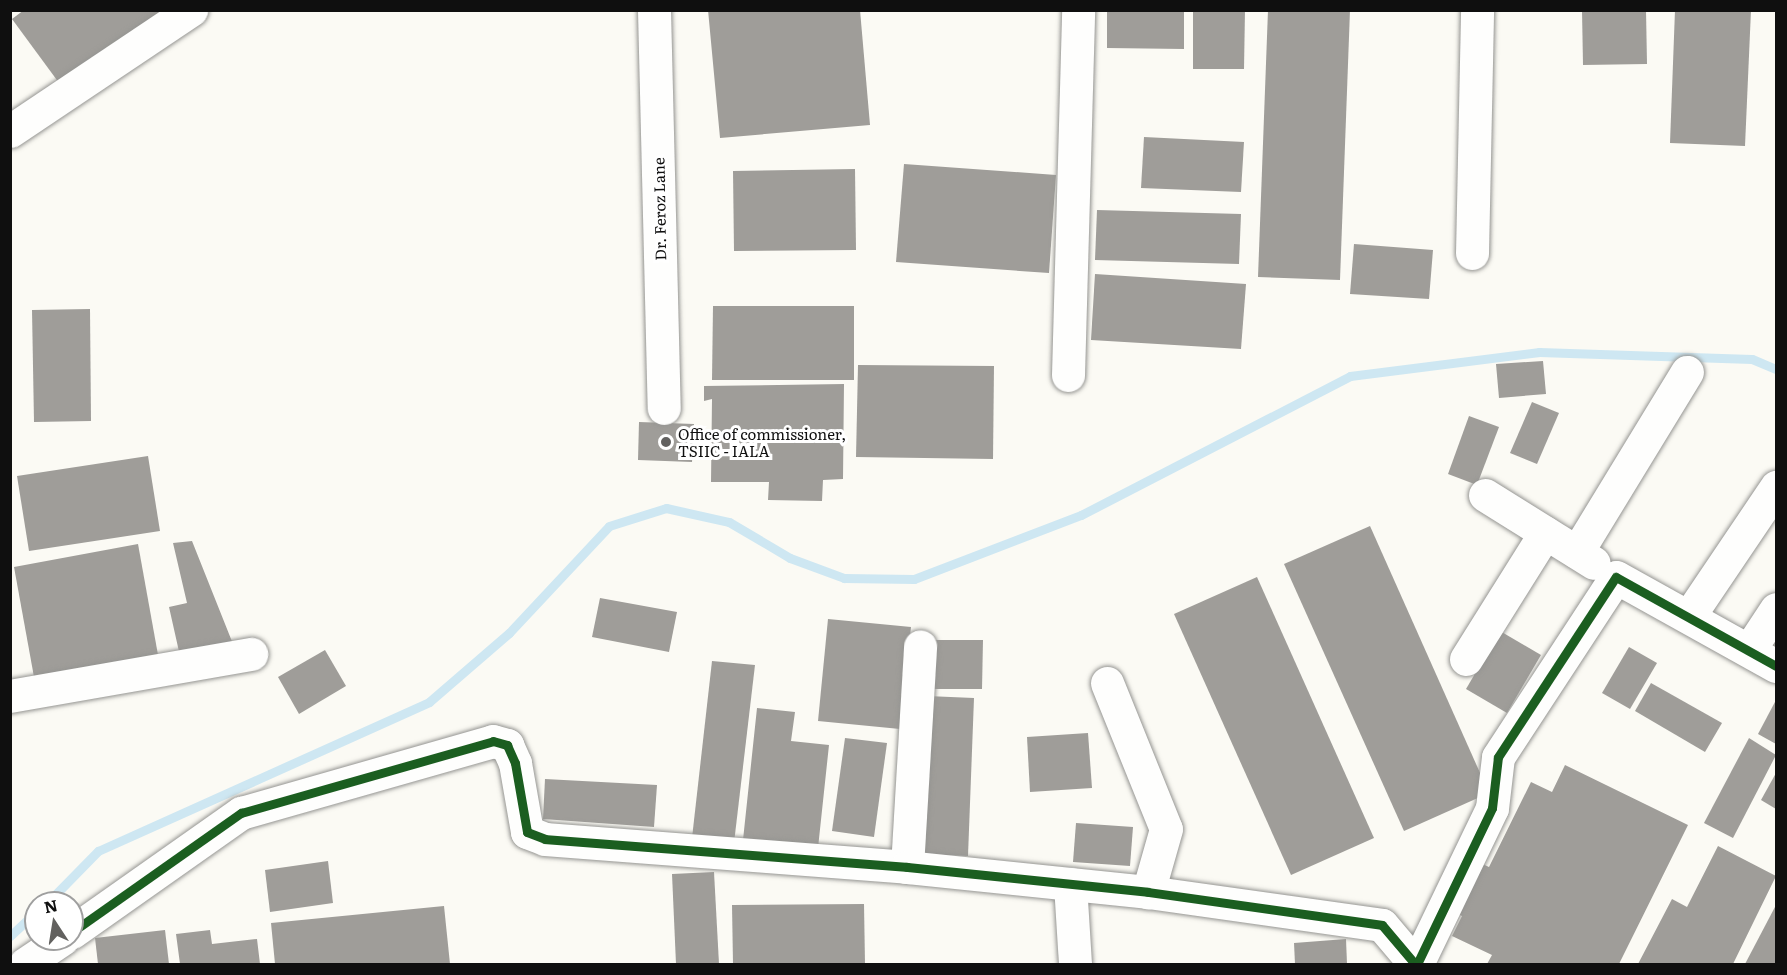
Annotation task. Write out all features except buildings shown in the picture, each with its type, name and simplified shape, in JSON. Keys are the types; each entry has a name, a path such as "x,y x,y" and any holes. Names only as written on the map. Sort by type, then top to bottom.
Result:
{"street":[{"path":"10,131 191,10"},
{"name":"Dr. Feroz Lane","path":"654,10 664,408"},
{"path":"1068,375 1078,10"},
{"path":"1472,253 1477,10"},
{"path":"1577,552 1687,372"},
{"path":"1689,616 1776,487"},
{"path":"1485,495 1616,577 1763,658 1776,609"},
{"path":"1466,660 1545,533"},
{"path":"84,924 241,813 493,741 507,745 515,762 527,832 545,839 907,867 1148,892 1382,925 1416,964 1492,808 1498,757 1616,577"},
{"path":"907,867 920,646"},
{"path":"10,696 251,654"},
{"path":"1107,683 1166,829 1148,892"},
{"path":"1070,884 1075,964"},
{"path":"25,964 44,951"}],"waterway":[{"path":"59,891 98,851 429,702 509,633 609,526 666,508 729,522 790,558 844,578 914,579 1081,515 1350,376 1539,352 1752,359 1776,369"},
{"path":"10,936 24,923"}],"cycle path":[{"path":"1417,964 1492,808 1498,757 1616,577 1776,666"},
{"path":"84,924 241,813 493,741 507,745 515,763 527,832 545,839 907,867 1148,892 1382,925 1415,964"}],"place":[{"name":"Office of commissioner, TSIIC - IALA","path":"666,442"}]}
